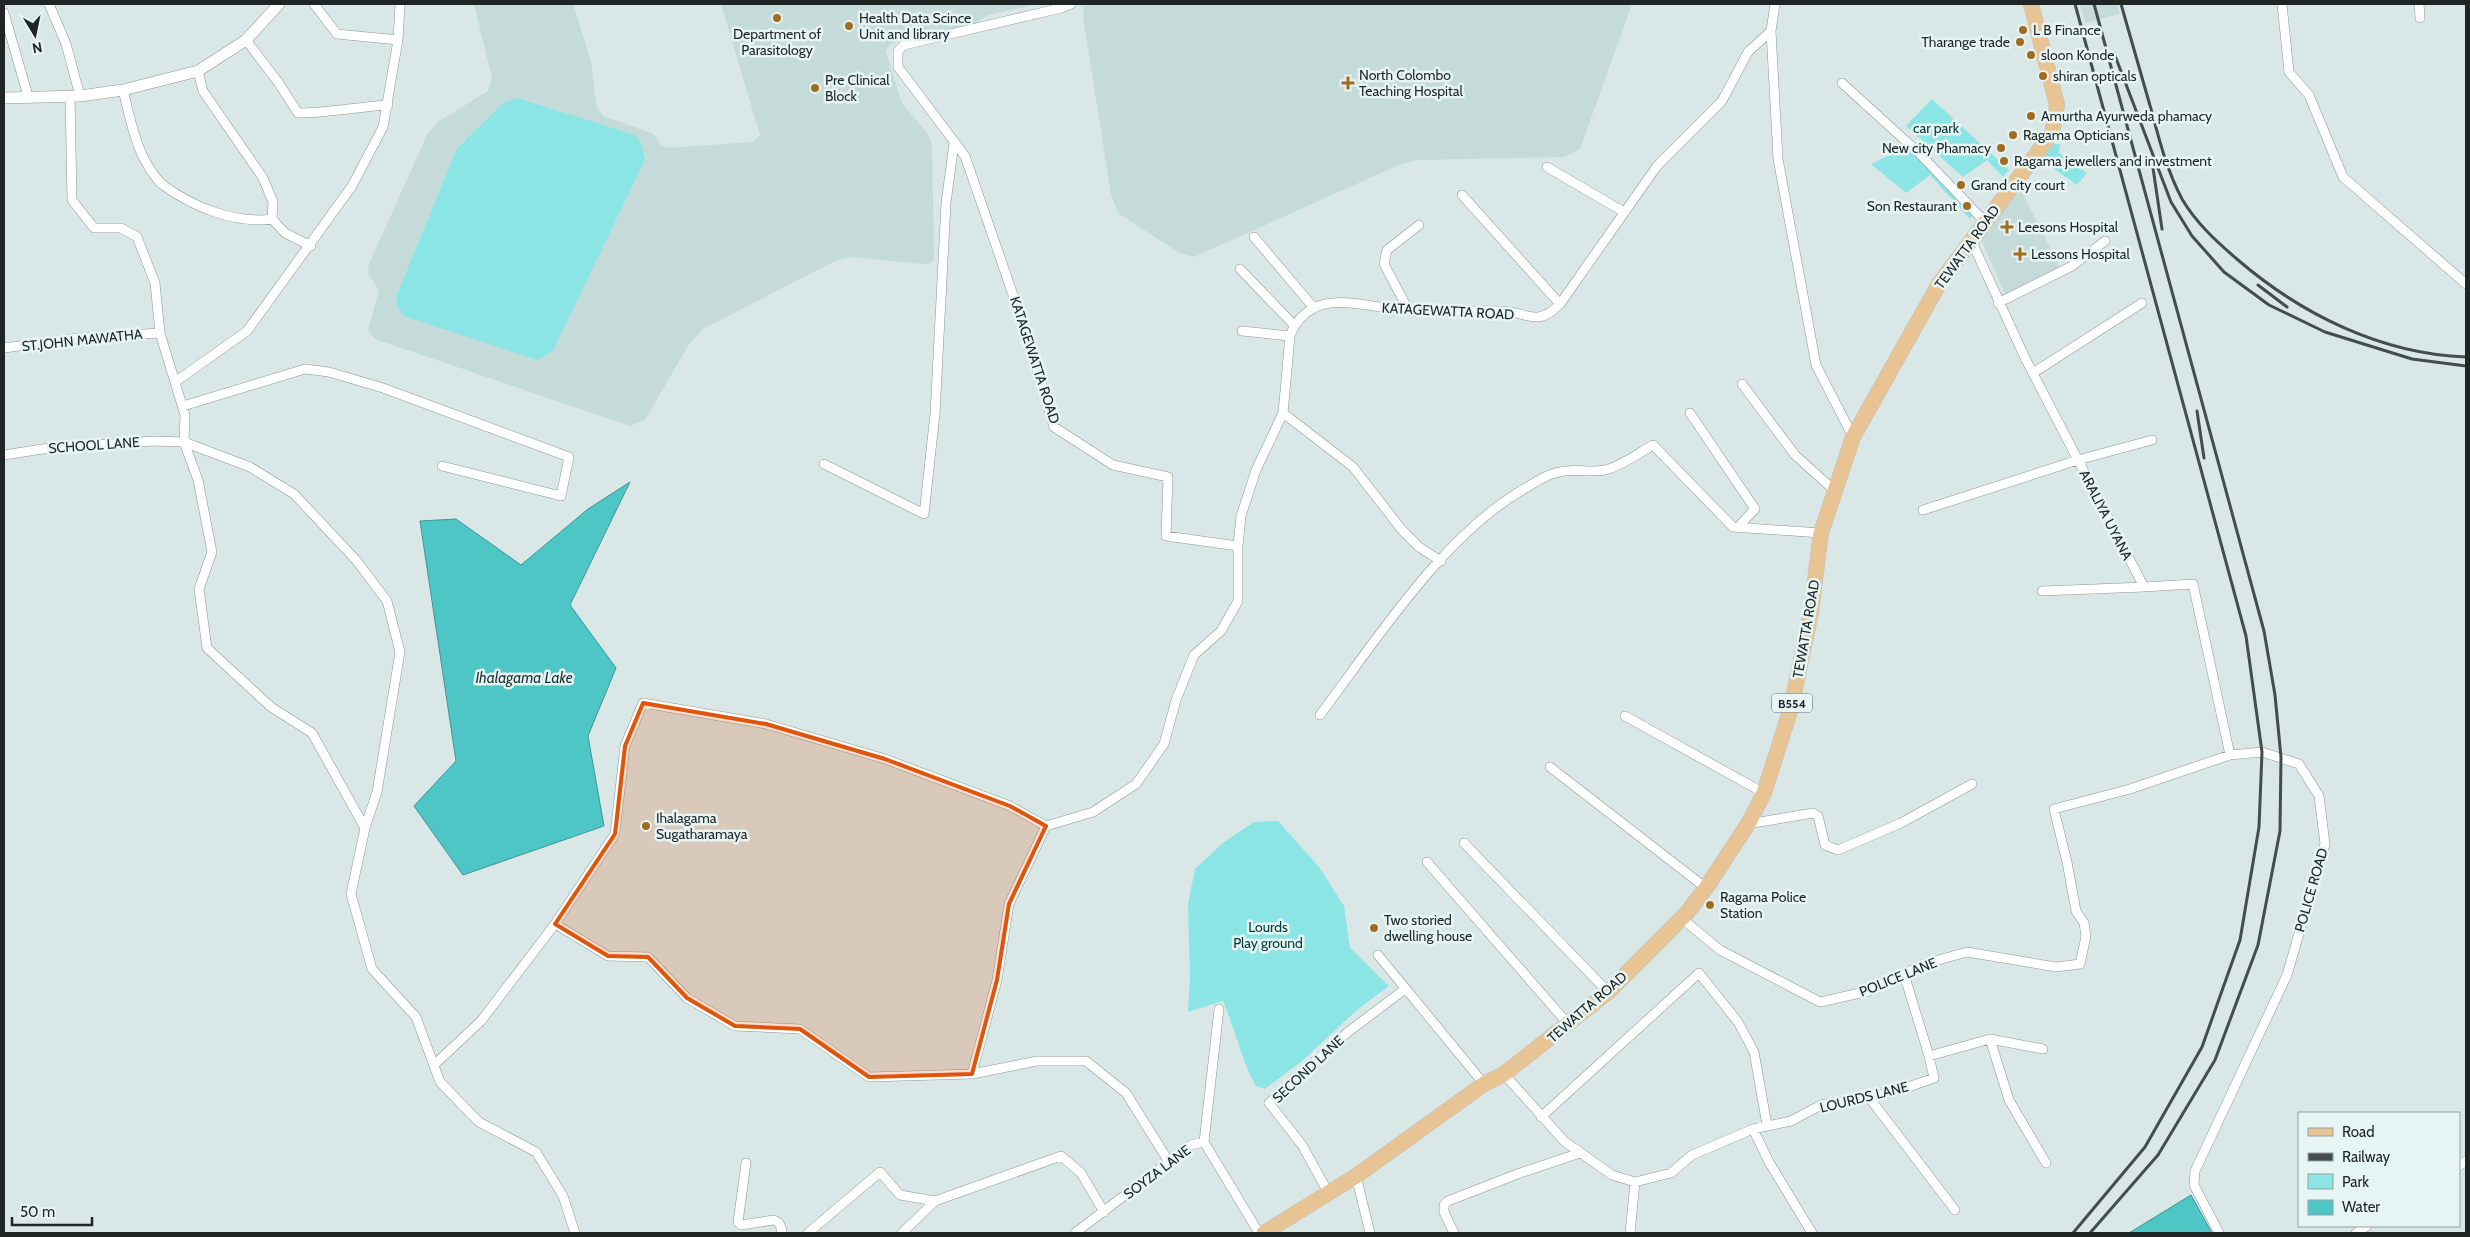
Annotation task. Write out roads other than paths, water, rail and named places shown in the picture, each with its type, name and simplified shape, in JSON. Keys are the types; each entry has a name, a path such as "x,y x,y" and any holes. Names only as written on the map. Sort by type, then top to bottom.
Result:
{"main road":[{"name":"TEWATTA ROAD","path":"1264,1233 1356,1176 1484,1084 1504,1074 1608,992 1681,918 1706,888 1748,824 1764,793 1791,708 1811,612 1821,534 1853,437 1939,284 2052,133 2057,105 2031,4"}],"street":[{"path":"49,4 66,44 75,96 72,200 94,228 121,228 136,237 155,283 160,332 183,406 185,415 184,442 198,480 212,552 199,588 207,648 271,707 312,733 365,828"},
{"path":"4,98 75,96 122,90 198,71 246,40 279,4"},
{"path":"314,4 337,34 398,40"},
{"path":"175,382 247,331 311,246 352,186 383,127 398,40 400,4"},
{"name":"KATAGEWATTA ROAD","path":"1071,4 1061,8 904,45 898,51 898,67 965,156 1029,341 1054,427 1113,466 1168,477 1166,536 1238,546 1241,516 1256,470 1283,412 1290,336 1294,325 1314,308 1336,302 1409,311 1503,311 1533,318 1548,316 1560,304 1657,166 1722,101 1748,52 1771,31"},
{"path":"1774,4 1771,31 1778,159 1816,365 1853,437"},
{"path":"2282,4 2289,72 2309,95 2343,177 2466,284"},
{"path":"2419,4 2420,18"},
{"path":"4,13 28,96"},
{"path":"246,40 278,82 298,113 328,113 363,106 388,106"},
{"path":"198,71 204,91 263,178 273,202 272,219 285,233 311,246"},
{"path":"1842,83 1920,154 1985,222"},
{"path":"122,90 140,151 161,184 195,204 230,217 254,221 272,219"},
{"path":"824,464 924,514 935,414 946,203 954,143"},
{"path":"1547,167 1624,212"},
{"path":"1462,196 1560,304"},
{"path":"1409,311 1384,264 1387,250 1419,225"},
{"path":"1254,237 1314,308"},
{"name":"ARALIYA UYANA","path":"1971,240 1998,303 2033,374 2144,587"},
{"path":"1998,303 2072,266 2105,241"},
{"path":"1240,269 1294,325"},
{"path":"2033,374 2142,302"},
{"path":"1242,331 1290,336"},
{"name":"ST.JOHN MAWATHA","path":"4,348 80,338 160,332"},
{"path":"183,406 305,369 329,372 383,388 570,457 561,496 442,466"},
{"path":"1742,384 1795,455 1835,491"},
{"path":"1283,412 1353,467 1402,530 1419,547 1441,561"},
{"path":"1690,413 1755,509 1738,527"},
{"path":"1923,510 2078,460 2152,440"},
{"name":"SCHOOL LANE","path":"4,455 49,448 154,441 184,442 250,466 294,494 356,560 387,601 400,652 377,792 365,828 351,894 372,969 416,1017 440,1082 479,1122 536,1152 563,1196 575,1233"},
{"path":"1320,715 1415,588 1478,522 1528,486 1560,472 1590,472 1610,468 1653,446 1734,527 1821,534"},
{"path":"434,1065 481,1022 555,924 615,834 624,746 643,703 766,724 885,759 1010,806 1046,826 1093,812 1136,784 1164,744 1176,700 1194,655 1221,631 1238,601 1238,546"},
{"path":"2042,591 2193,584 2230,755"},
{"path":"1625,716 1764,793"},
{"name":"POLICE ROAD","path":"2076,911 2067,862 2054,809 2130,788 2230,755 2262,752 2300,764 2319,796 2325,844 2287,975 2195,1172 2194,1185 2219,1233"},
{"path":"1550,767 1706,888"},
{"path":"1748,824 1813,813 1818,816 1825,845 1838,850 1901,823 1972,784"},
{"path":"972,1074 997,980 1009,904 1046,826"},
{"path":"1464,843 1608,992"},
{"path":"1427,862 1568,1024"},
{"name":"POLICE LANE","path":"1681,918 1720,950 1820,1002 1869,991 1891,978 1924,964 1967,952 2056,967 2080,964 2086,936 2084,923 2076,911"},
{"path":"555,924 608,956 648,957 687,998 735,1026 800,1029 869,1077 972,1074 1037,1061 1086,1061 1126,1093 1169,1162"},
{"path":"1378,955 1484,1084"},
{"path":"1540,1118 1699,973 1738,1022 1754,1052 1768,1125"},
{"name":"LOURDS LANE","path":"1635,1182 1671,1173 1692,1155 1753,1129 1791,1121 1821,1106 1894,1092 1934,1078 1930,1056 1904,974"},
{"name":"SECOND LANE","path":"1328,1192 1302,1145 1269,1103 1348,1032 1405,988"},
{"path":"1204,1142 1219,1009"},
{"path":"1990,1039 2009,1100 2046,1163"},
{"path":"1930,1056 1990,1039 2043,1049"},
{"path":"1504,1074 1540,1118 1564,1141 1612,1175 1635,1182 1630,1233"},
{"path":"1868,1096 1955,1210"},
{"path":"1753,1129 1769,1162 1812,1233"},
{"name":"SOYZA LANE","path":"1075,1233 1192,1145 1204,1142 1259,1233"},
{"path":"1454,1233 1444,1212 1444,1205 1448,1201 1520,1173 1580,1153"},
{"path":"902,1233 935,1201 1060,1156 1081,1173 1104,1212"},
{"path":"746,1163 738,1222 741,1225 774,1220 779,1222 781,1233"},
{"path":"808,1233 880,1172 900,1194 935,1201"},
{"path":"1356,1176 1370,1233"}],"water":[{"name":"Ihalagama Lake","path":"630,482 570,605 616,668 588,736 604,826 463,875 414,806 456,761 420,521 456,519 521,565 588,509"},
{"path":"2191,1195 2212,1233 2129,1233"}],"railway":[{"path":"2073,1233 2145,1147 2202,1047 2240,940 2259,827 2262,752 2246,636 2075,4"},
{"path":"2090,1233 2158,1155 2215,1060 2258,945 2280,831 2281,757 2275,695 2264,631 2094,4"},
{"path":"2121,4 2160,143 2172,177 2182,199 2207,232 2262,280 2315,314 2344,328 2403,348 2434,354 2466,357"},
{"path":"2114,53 2171,202 2192,236 2224,272 2269,305 2325,332 2412,359 2466,366"},
{"path":"2153,168 2162,229"},
{"path":"2258,285 2287,307"},
{"path":"2197,411 2204,458"}],"place":[{"name":"Department of Parasitology","path":"777,18"},
{"name":"Health Data Scince Unit and library","path":"849,26"},
{"name":"L B Finance","path":"2023,30"},
{"name":"Tharange trade","path":"2020,42"},
{"name":"sloon Konde","path":"2031,55"},
{"name":"shiran opticals","path":"2043,76"},
{"name":"North Colombo Teaching Hospital","path":"1348,83"},
{"name":"Pre Clinical Block","path":"815,88"},
{"name":"Amurtha Ayurweda phamacy","path":"2031,116"},
{"name":"Ragama Opticians","path":"2013,135"},
{"name":"New city Phamacy","path":"2001,148"},
{"name":"Ragama jewellers and investment","path":"2004,161"},
{"name":"Grand city court","path":"1961,185"},
{"name":"Son Restaurant","path":"1967,206"},
{"name":"Leesons Hospital","path":"2007,227"},
{"name":"Lessons Hospital","path":"2020,254"},
{"name":"Ihalagama Sugatharamaya","path":"646,826"},
{"name":"Ragama Police Station","path":"1710,905"},
{"name":"Two storied dwelling house","path":"1374,928"}],"park label":[{"name":"car park","path":"1936,128"},
{"name":"Lourds Play ground","path":"1268,936"}]}
